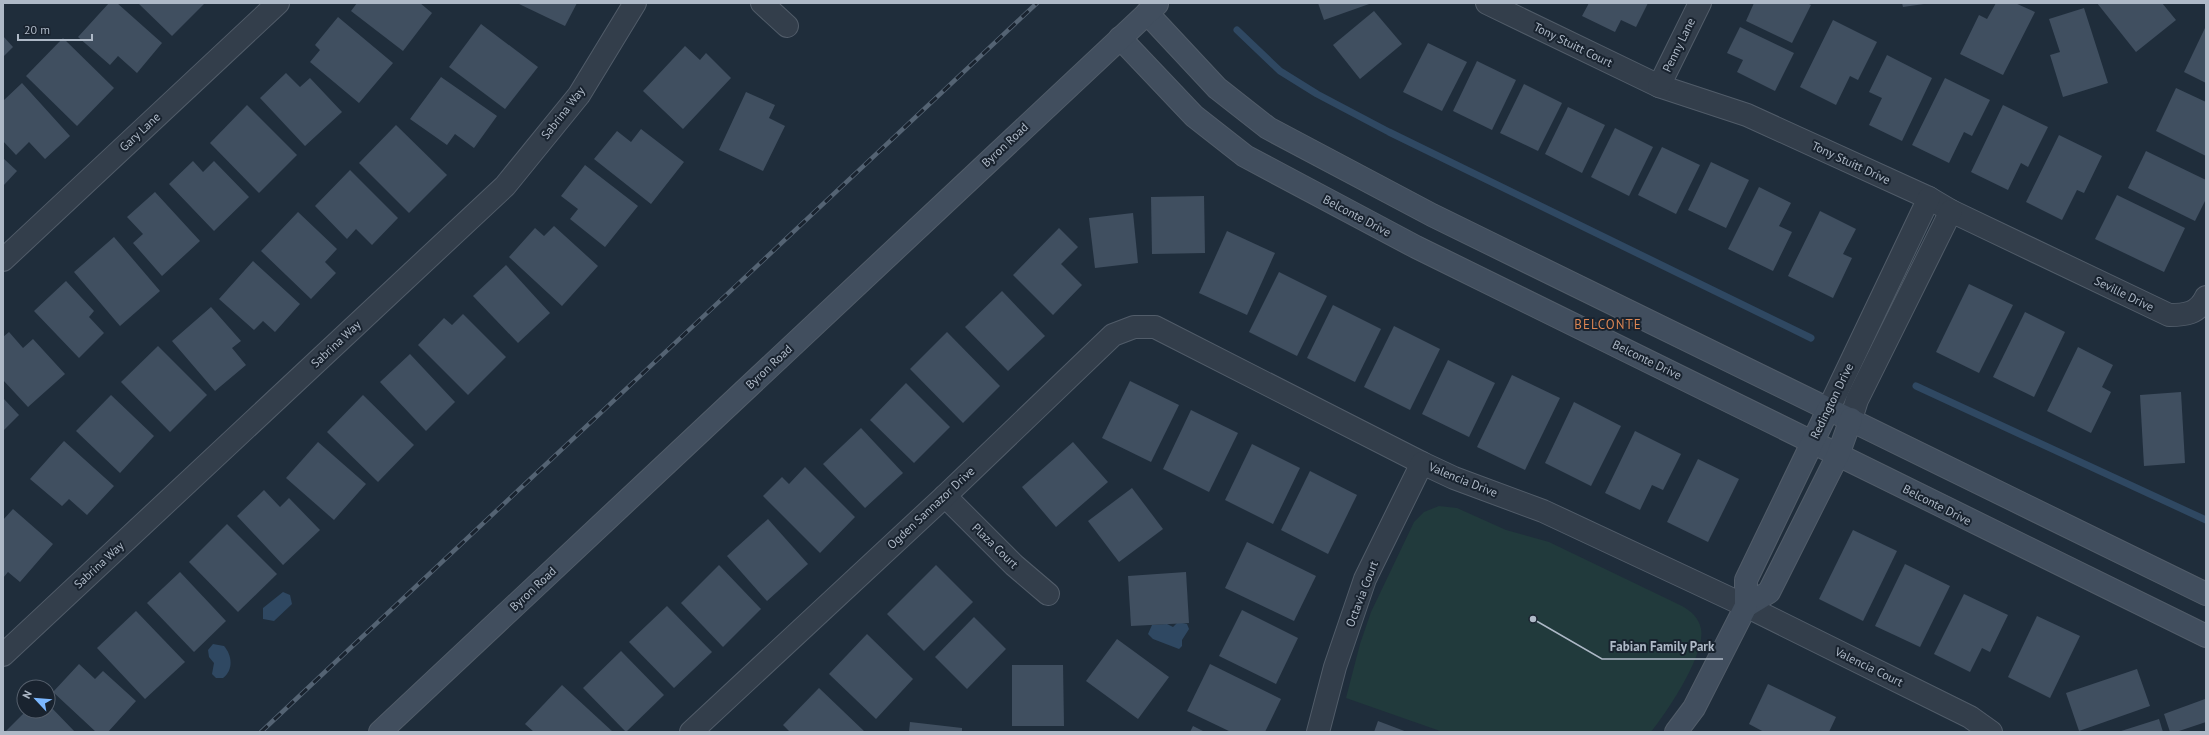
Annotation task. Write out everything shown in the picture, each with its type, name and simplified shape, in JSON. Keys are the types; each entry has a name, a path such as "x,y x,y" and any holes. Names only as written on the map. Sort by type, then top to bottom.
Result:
{"main road":[{"name":"Byron Road","path":"380,732 1152,8"},
{"path":"1152,8 1217,88 1268,128 1432,215 1829,408 2206,594"},
{"name":"Belconte Drive","path":"1120,38 1194,116 1245,156 1416,247 2206,636"},
{"name":"Redington Drive","path":"1676,732 1694,708 1746,606 1746,580 1829,408"},
{"name":"Redington Drive","path":"1746,606 1769,592 1838,455 1851,419"}],"street":[{"name":"Gary Lane","path":"3,260 278,3"},
{"name":"Sabrina Way","path":"3,655 504,186 578,95 636,3"},
{"path":"762,3 787,26"},
{"name":"Tony Stuitt Court","path":"1487,3 1659,86"},
{"name":"Penny Lane","path":"1659,86 1700,3"},
{"name":"Tony Stuitt Drive","path":"1659,86 1747,114 1929,198 1951,211 2038,252"},
{"name":"Redington Drive","path":"1829,408 1929,198"},
{"name":"Redington Drive","path":"1851,419 1857,400 1951,211"},
{"name":"Seville Drive","path":"2038,252 2169,315 2187,315 2204,302 2206,297"},
{"name":"Ogden Sannazor Drive","path":"691,732 944,496 1113,335 1134,326 1155,327 1185,343"},
{"name":"Valencia Drive","path":"1185,343 1422,463 1454,478 1543,511 1746,606"},
{"name":"Octavia Court","path":"1318,732 1335,667 1365,579 1422,463"},
{"name":"Plaza Court","path":"944,496 1014,565 1048,594"},
{"name":"Valencia Court","path":"1746,606 1970,717 1990,732"}],"green space":[{"path":"1439,506 1457,508 1506,530 1549,542 1682,606 1694,615 1701,629 1701,640 1698,653 1684,682 1651,732 1443,732 1346,698 1360,644 1371,612 1414,522 1424,512"}],"water":[{"path":"283,592 290,595 292,604 274,621 263,619 263,608"},
{"path":"1178,622 1187,624 1189,629 1182,640 1182,646 1179,649 1153,639 1148,634 1152,625 1167,624 1173,627"},
{"path":"213,644 224,646 229,654 231,662 229,671 223,678 216,678 212,674 214,663 209,657 208,650"}],"building":[{"path":"109,3 117,3 162,43 137,73 118,56 110,65 78,37"},
{"path":"138,3 205,3 172,36"},
{"path":"357,3 420,3 432,13 403,51 351,11"},
{"path":"517,3 577,3 565,26"},
{"path":"1318,3 1372,3 1324,20"},
{"path":"1589,3 1648,3 1636,27 1621,20 1615,32 1582,16"},
{"path":"1754,3 1807,3 1811,5 1792,43 1746,21"},
{"path":"1902,3 1924,3 1924,4 1903,7"},
{"path":"1996,3 2015,3 2035,12 2003,75 1960,54 1979,15 1987,19"},
{"path":"2097,3 2162,3 2176,20 2136,52"},
{"path":"2084,8 2108,83 2063,97 2050,55 2060,52 2049,19"},
{"path":"1374,11 1402,44 1360,79 1333,45"},
{"path":"338,17 393,63 359,103 310,62 320,50 315,45"},
{"path":"1833,20 1877,42 1858,80 1850,76 1836,105 1800,87"},
{"path":"481,24 538,67 505,109 449,67"},
{"path":"1740,27 1794,53 1775,91 1737,72 1743,60 1727,53"},
{"path":"2205,28 2206,29 2206,83 2184,72"},
{"path":"3,36 13,47 3,57"},
{"path":"63,38 114,88 77,126 26,76"},
{"path":"1428,43 1467,62 1442,111 1403,92"},
{"path":"685,46 700,60 706,53 731,78 683,129 643,91"},
{"path":"1887,55 1932,78 1902,141 1869,125 1882,98 1869,92"},
{"path":"1477,61 1516,80 1492,130 1453,111"},
{"path":"286,73 300,87 310,78 342,112 305,146 260,98"},
{"path":"441,77 497,116 474,148 455,134 447,145 410,119"},
{"path":"1945,78 1990,100 1972,136 1964,132 1949,163 1912,145"},
{"path":"22,83 70,136 45,159 29,142 16,155 3,141 3,101"},
{"path":"1524,84 1562,103 1538,151 1500,133"},
{"path":"2176,88 2206,102 2206,156 2156,131"},
{"path":"746,92 775,105 769,118 785,126 763,171 719,150"},
{"path":"247,105 297,155 259,193 210,143"},
{"path":"2003,105 2048,127 2028,167 2021,163 2008,190 1971,172"},
{"path":"1568,107 1605,125 1582,173 1545,154"},
{"path":"396,125 447,175 409,213 359,163"},
{"path":"1615,128 1653,147 1629,196 1591,177"},
{"path":"641,129 684,162 651,204 594,159 617,131 631,142"},
{"path":"2059,135 2102,156 2084,193 2077,190 2062,220 2026,202"},
{"path":"1662,147 1700,165 1676,214 1638,195"},
{"path":"2146,151 2206,180 2206,199 2195,221 2128,188"},
{"path":"3,158 17,171 3,186"},
{"path":"193,161 203,172 214,161 249,197 214,231 169,184"},
{"path":"1711,162 1749,180 1726,228 1688,210"},
{"path":"585,165 638,206 605,247 570,219 578,209 561,196"},
{"path":"350,170 398,218 372,245 356,229 347,239 315,206"},
{"path":"1759,187 1791,203 1779,226 1792,232 1773,271 1728,249"},
{"path":"155,192 200,241 162,276 133,243 143,234 127,217"},
{"path":"2117,195 2185,228 2164,272 2095,239"},
{"path":"1204,196 1205,253 1152,254 1151,197"},
{"path":"1820,211 1856,229 1843,254 1852,258 1833,298 1788,276"},
{"path":"298,212 337,249 325,262 336,273 311,299 261,251"},
{"path":"1133,213 1138,263 1095,268 1089,218"},
{"path":"554,226 598,266 562,306 509,257 535,228 544,236"},
{"path":"1059,228 1078,247 1061,264 1082,285 1053,315 1013,275"},
{"path":"1227,231 1275,253 1247,315 1199,293"},
{"path":"114,237 160,291 120,326 74,272"},
{"path":"253,261 300,304 275,332 263,321 254,330 219,299"},
{"path":"506,265 550,313 518,343 473,296"},
{"path":"1279,272 1327,296 1297,356 1249,332"},
{"path":"66,281 94,311 89,317 104,333 79,358 34,311"},
{"path":"1969,284 2013,305 1979,373 1936,352"},
{"path":"1002,291 1045,336 1008,371 965,327"},
{"path":"1333,305 1381,329 1355,382 1307,358"},
{"path":"211,307 241,341 232,348 246,365 215,391 172,341"},
{"path":"2025,312 2065,332 2034,397 1993,377"},
{"path":"463,314 506,357 468,395 418,345 444,318 452,325"},
{"path":"1394,326 1440,349 1410,410 1364,387"},
{"path":"9,332 23,348 33,339 65,374 28,407 3,380 3,337"},
{"path":"947,332 1000,386 963,423 910,369"},
{"path":"158,346 207,395 170,432 121,382"},
{"path":"2078,347 2113,365 2102,387 2111,392 2091,433 2047,411"},
{"path":"410,354 455,402 426,431 380,382"},
{"path":"1448,360 1495,383 1469,437 1422,414"},
{"path":"1512,375 1560,398 1525,470 1477,447"},
{"path":"1130,381 1179,405 1151,462 1102,438"},
{"path":"906,383 950,427 914,463 870,420"},
{"path":"2181,392 2185,463 2144,466 2140,395"},
{"path":"111,395 154,436 120,473 76,431"},
{"path":"363,395 414,445 378,482 327,432"},
{"path":"3,398 19,415 3,431"},
{"path":"1574,402 1621,426 1591,486 1545,463"},
{"path":"1191,410 1238,433 1209,492 1163,469"},
{"path":"861,428 903,473 865,508 823,464"},
{"path":"1635,431 1681,454 1663,490 1652,485 1640,510 1605,493"},
{"path":"64,441 114,486 87,515 69,499 62,506 30,479"},
{"path":"318,442 366,484 334,520 286,478"},
{"path":"1073,442 1108,482 1056,527 1022,487"},
{"path":"1252,444 1300,468 1273,524 1225,500"},
{"path":"1698,459 1739,479 1708,542 1667,522"},
{"path":"805,467 855,517 820,553 763,496 782,477 789,484"},
{"path":"1310,471 1357,495 1328,554 1281,530"},
{"path":"1132,488 1163,529 1119,562 1088,521"},
{"path":"264,490 280,507 289,498 320,530 283,565 237,516"},
{"path":"13,509 53,544 20,582 8,572 3,578 3,520"},
{"path":"768,519 808,564 767,601 727,556"},
{"path":"227,524 277,574 238,612 189,562"},
{"path":"1853,530 1897,551 1863,621 1819,599"},
{"path":"1247,542 1316,576 1294,621 1225,588"},
{"path":"1905,564 1950,586 1920,647 1875,626"},
{"path":"719,565 761,609 723,647 681,603"},
{"path":"936,565 973,602 924,651 887,614"},
{"path":"180,572 226,621 194,652 147,603"},
{"path":"1186,572 1189,623 1131,626 1128,576"},
{"path":"1964,594 2008,615 1990,652 1982,648 1970,672 1934,654"},
{"path":"667,606 712,652 674,688 629,642"},
{"path":"1242,610 1298,638 1276,684 1219,656"},
{"path":"136,611 185,662 145,699 97,648"},
{"path":"2037,616 2080,636 2050,698 2008,677"},
{"path":"974,617 1006,649 967,689 935,657"},
{"path":"867,634 913,679 876,719 829,674"},
{"path":"1117,639 1169,677 1138,719 1086,681"},
{"path":"621,651 664,695 626,732 583,688"},
{"path":"79,664 95,679 103,671 136,701 108,732 96,732 56,695 56,689"},
{"path":"1210,664 1281,699 1265,732 1231,732 1187,711"},
{"path":"1012,665 1063,665 1064,726 1012,726"},
{"path":"2137,669 2150,706 2079,731 2066,693"},
{"path":"1768,684 1836,717 1829,732 1764,732 1749,724"},
{"path":"562,685 613,732 534,732 525,724"},
{"path":"819,688 865,732 790,732 783,725"},
{"path":"2205,699 2206,722 2176,732 2170,732 2164,714"},
{"path":"56,712 75,732 5,732 18,719 56,719"},
{"path":"2159,719 2163,732 2118,732"},
{"path":"1378,721 1407,732 1374,732"},
{"path":"910,722 962,728 962,732 909,732"},
{"path":"1193,726 1205,732 1190,732"}],"waterway":[{"path":"1237,30 1280,71 1317,94 1389,132 1811,338"},
{"path":"1916,386 2206,520"}],"railway":[{"path":"261,732 1037,3"}],"place":[{"name":"Fabian Family Park","path":"1533,619"}],"district":[{"name":"BELCONTE","path":"1608,324"}]}
